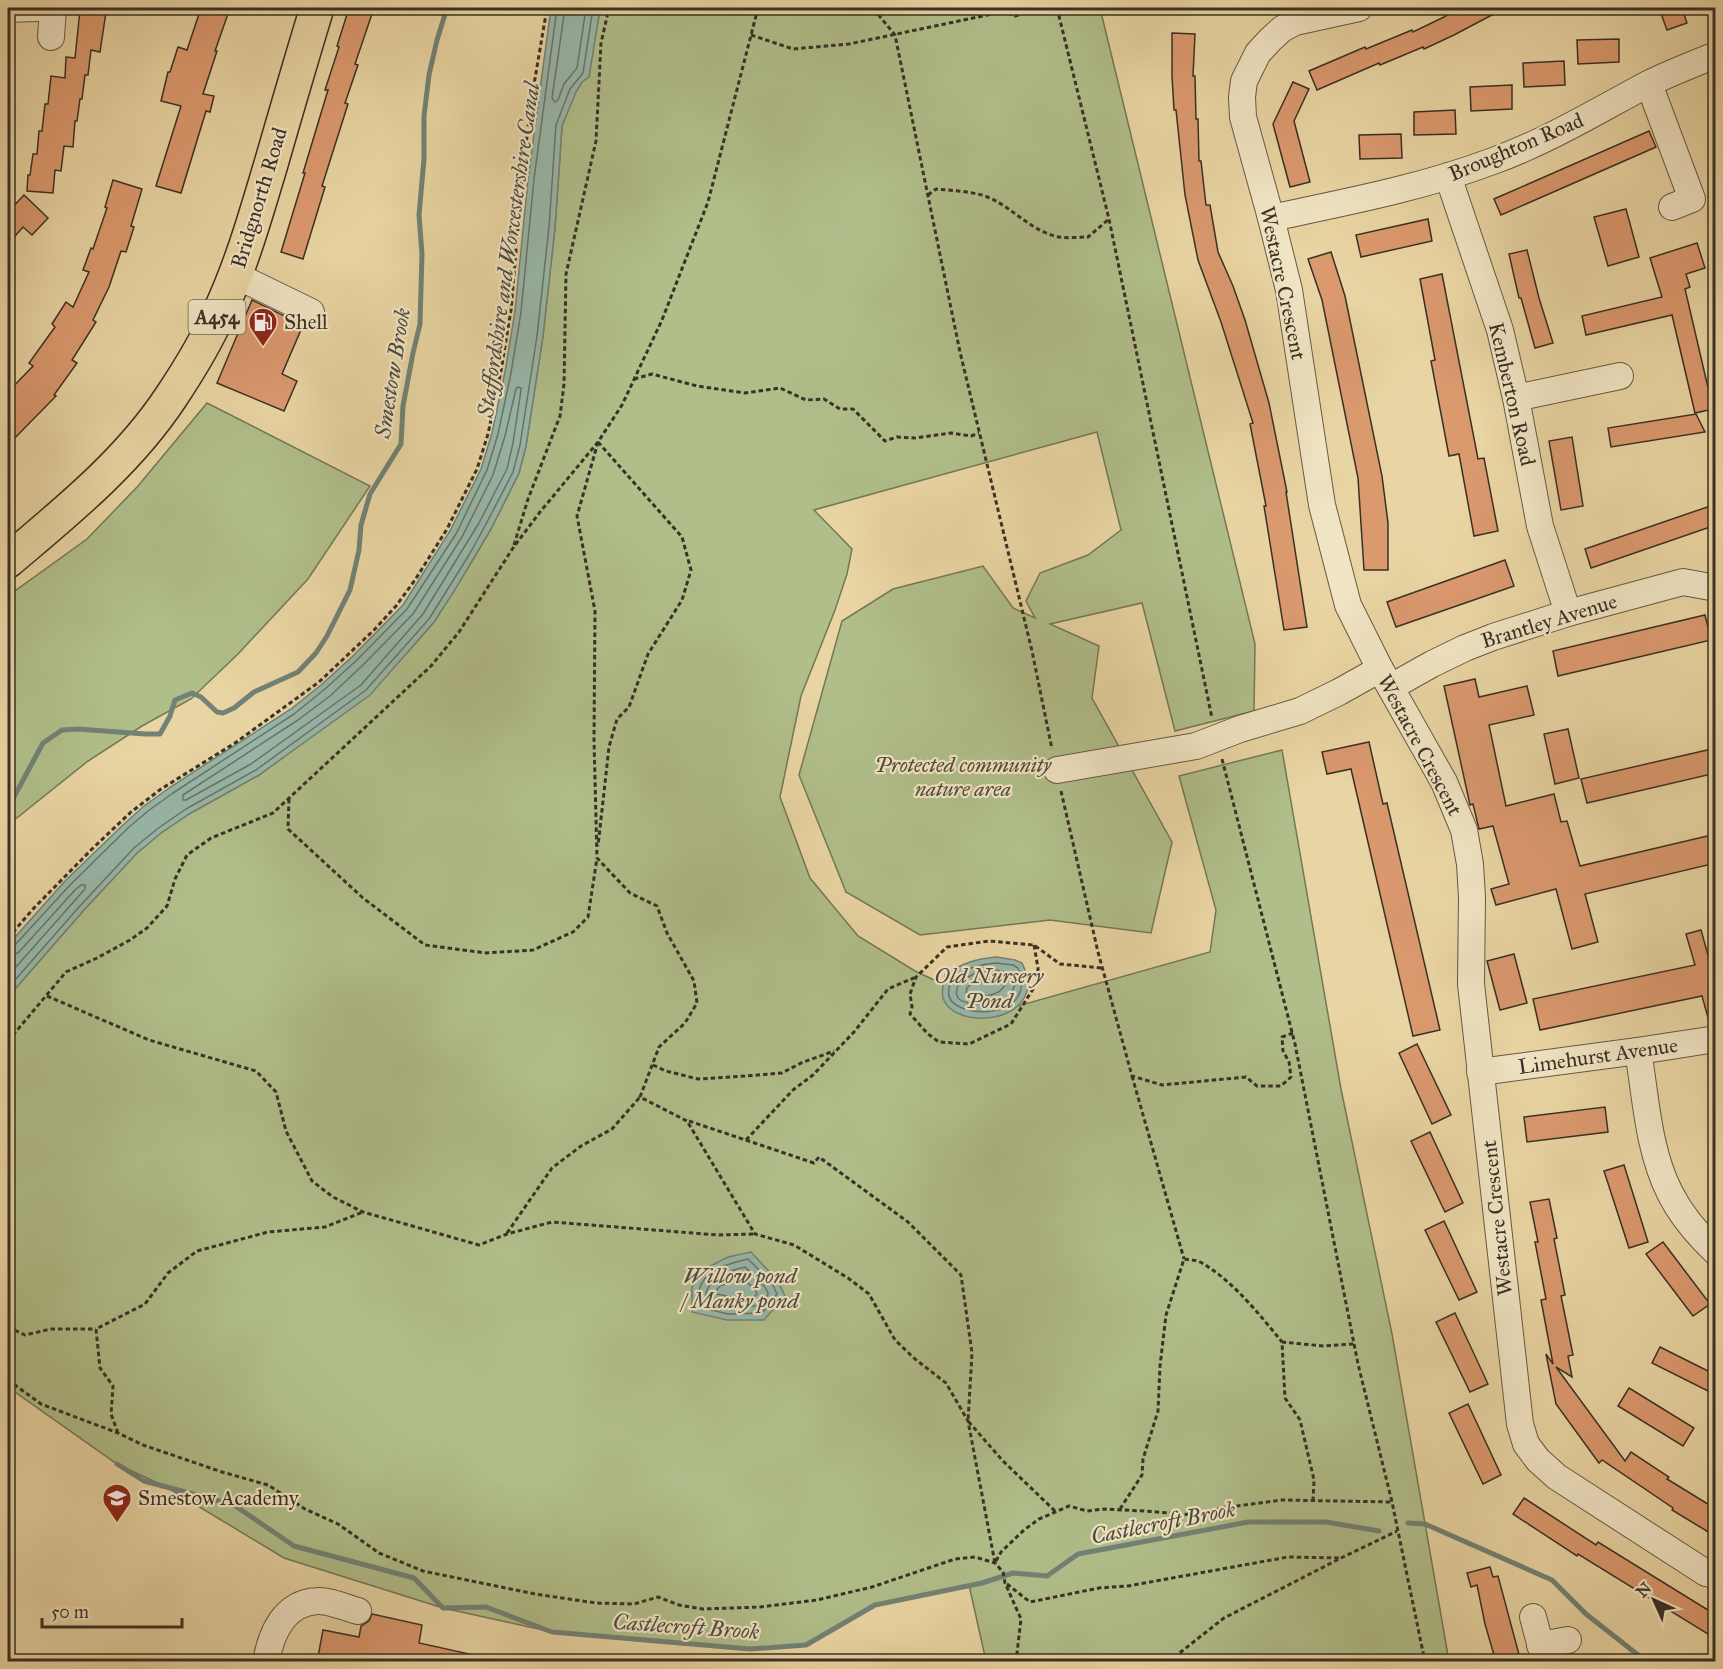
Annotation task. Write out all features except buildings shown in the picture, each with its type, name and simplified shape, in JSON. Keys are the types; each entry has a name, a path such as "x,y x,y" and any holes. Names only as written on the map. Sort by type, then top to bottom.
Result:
{"highway":[{"name":"Bridgnorth Road","path":"8,561 114,468 170,398 197,355 220,311 256,215 317,8"}],"street":[{"path":"8,9 37,8"},
{"path":"51,38 53,8"},
{"name":"Westacre Crescent","path":"1359,8 1295,22 1282,29 1258,53 1250,66 1244,81 1243,117 1289,290 1322,505 1348,605 1444,782 1464,830 1471,875 1471,984 1520,1424 1526,1444 1538,1460 1557,1477 1706,1573 1716,1575"},
{"name":"Broughton Road","path":"1271,218 1395,192 1494,161 1591,116 1648,84 1716,55"},
{"path":"1648,84 1692,199 1672,207"},
{"name":"Kemberton Road","path":"1448,176 1500,330 1540,526 1568,614"},
{"path":"235,275 311,312"},
{"path":"1515,398 1621,376"},
{"name":"Brantley Avenue","path":"1057,770 1196,746 1240,729 1300,711 1339,692 1386,678 1493,637 1683,582 1716,588"},
{"name":"Limehurst Avenue","path":"1480,1072 1716,1039"},
{"path":"1638,1051 1651,1133 1660,1169 1670,1193 1684,1216 1716,1252"},
{"path":"267,1662 278,1624 285,1615 300,1606 318,1601 358,1611"},
{"path":"1533,1617 1542,1653 1568,1640"}],"path":[{"path":"8,938 33,909 131,812 161,789 235,742 327,675 396,606 416,580 447,529 477,469 488,434 501,371 511,310 531,102 547,8"},
{"path":"513,548 528,499 560,416 564,384 566,274 596,141 601,43 609,8"},
{"path":"8,1041 66,972 130,940 147,927 167,906 175,879 187,855 212,838 273,813 430,666 459,632 513,548 540,512 598,442 622,405 662,320 708,202 758,8"},
{"path":"865,8 878,13 896,35 960,352 1032,651 1102,968 1184,1258 1167,1315 1160,1366 1158,1411 1143,1458 1142,1475 1120,1510"},
{"path":"751,34 794,49 849,44 997,13 1006,12 1015,16 1034,8"},
{"path":"1057,8 1109,219 1217,738 1293,1033 1354,1344 1392,1502 1425,1662"},
{"path":"928,195 936,189 968,192 994,200 1039,230 1057,237 1088,237 1109,219"},
{"path":"634,379 652,374 697,386 745,393 780,388 806,400 824,399 840,409 853,409 885,441 897,437 915,438 951,433 971,436 979,433"},
{"path":"289,797 288,829 363,898 425,945 486,952 533,950 573,932 588,916 609,747 617,719 629,706 648,654 682,600 692,570 682,537 598,442"},
{"path":"507,1234 552,1168 581,1146 612,1129 640,1097 659,1047 685,1023 697,1003 694,981 667,933 657,906 630,893 597,858 594,740 595,611 577,516 598,442"},
{"path":"746,1140 793,1090 813,1075 854,1032 888,989 916,977 947,947 989,941 1034,945 1060,964 1102,968"},
{"path":"916,977 910,994 912,1007 910,1014 928,1034 939,1042 969,1044 1011,1024 1025,1004 1038,981 1034,945"},
{"path":"47,996 149,1040 256,1071 276,1092 286,1131 312,1181 333,1197 363,1212 479,1245 507,1234 552,1222 718,1235 754,1234 794,1245 848,1278 869,1294 895,1340 946,1383 968,1421 1003,1461 1056,1512"},
{"path":"1132,1076 1162,1085 1246,1077 1257,1086 1281,1086 1291,1077 1289,1062 1283,1051 1282,1037 1293,1033"},
{"path":"653,1065 666,1071 698,1079 746,1076 782,1073 801,1063 836,1051"},
{"path":"640,1097 687,1120 814,1163 819,1157 908,1222 961,1275 972,1353 968,1421 995,1563 1003,1572 1005,1583 1021,1619 1016,1662"},
{"path":"687,1120 754,1234"},
{"path":"8,1327 25,1335 51,1329 96,1329 145,1304 168,1273 197,1251 268,1232 325,1227 363,1212"},
{"path":"1184,1258 1200,1262 1220,1277 1243,1297 1282,1342 1285,1398 1300,1420 1314,1480 1312,1501"},
{"path":"96,1329 100,1368 113,1386 111,1414 118,1433"},
{"path":"1282,1342 1323,1346 1354,1344"},
{"path":"8,1380 41,1404 118,1433 143,1445 268,1485 305,1509 338,1524 380,1553 423,1571 535,1594 596,1603 634,1604 658,1597 679,1605 703,1609 760,1606 817,1600 872,1587 955,1559 975,1557 995,1563"},
{"path":"995,1563 1001,1552 1024,1530 1039,1519 1069,1506 1088,1511 1120,1510 1195,1515 1222,1508 1282,1500 1392,1502"},
{"path":"1168,1662 1224,1618 1397,1532"},
{"path":"1005,1583 1030,1602 1099,1588 1128,1586 1288,1557 1341,1558"}],"green space":[{"name":"Protected community nature area","path":"599,8 1100,8 1255,644 1254,711 1175,731 1142,603 1050,624 1099,646 1092,698 1172,842 1151,933 1050,920 920,935 846,892 799,775 842,621 893,589 983,566 1013,608 1035,618 1026,601 1040,573 1088,555 1121,530 1097,432 814,510 852,549 847,574 835,610 801,696 780,797 810,878 858,936 915,971 1000,1011 1210,952 1216,910 1179,776 1282,750 1341,1089 1392,1334 1449,1661 986,1661 969,1585 876,1605 806,1645 750,1649 552,1632 443,1608 284,1558 168,1488 117,1464 8,1387 8,997 137,853 189,814 259,775 285,756 407,653 434,622 474,558 519,473 526,446 543,336 555,228 562,126 575,92 582,82"},
{"path":"207,403 370,486 308,579 238,654 191,699 142,726 88,761 8,825 8,596 87,539 138,486"}],"water":[{"path":"551,8 599,8 599,16 589,77 582,82 576,92 562,126 555,228 543,336 526,446 519,473 491,529 434,622 370,695 259,775 189,814 137,853 8,997 8,945 65,881 144,806 291,709 353,656 403,605 450,531 481,469 492,433 505,372 515,311 528,179"},
{"name":"Old Nursery Pond","path":"996,957 1022,963 1028,983 1024,999 1014,1009 988,1018 973,1018 949,1008 942,996 945,975 969,962"},
{"name":"Willow pond / Manky pond","path":"751,1252 777,1280 785,1296 764,1320 727,1320 692,1312 692,1287 704,1269 728,1257"}],"waterway":[{"name":"Smestow Brook","path":"8,808 43,743 62,730 160,734 170,716 175,700 192,693 201,697 217,712 223,713 234,708 254,692 298,672 316,653 327,636 350,590 359,550 361,525 370,494 401,444 403,406 420,324 422,254 419,215 424,159 424,116 429,75 447,8"},
{"name":"Castlecroft Brook","path":"117,1464 144,1481 234,1505 294,1546 414,1578 443,1608 486,1607 552,1632 750,1649 806,1645 875,1605 982,1583 1013,1573 1047,1576 1078,1554 1248,1522 1326,1522 1379,1531"},
{"name":"Castlecroft Brook","path":"1408,1523 1425,1524 1552,1580 1586,1614 1647,1662"}],"place":[{"name":"Shell","path":"263,348"},
{"name":"Smestow Academy","path":"117,1524"}],"water label":[{"name":"Staffordshire and Worcestershire Canal","path":"508,250"}]}
